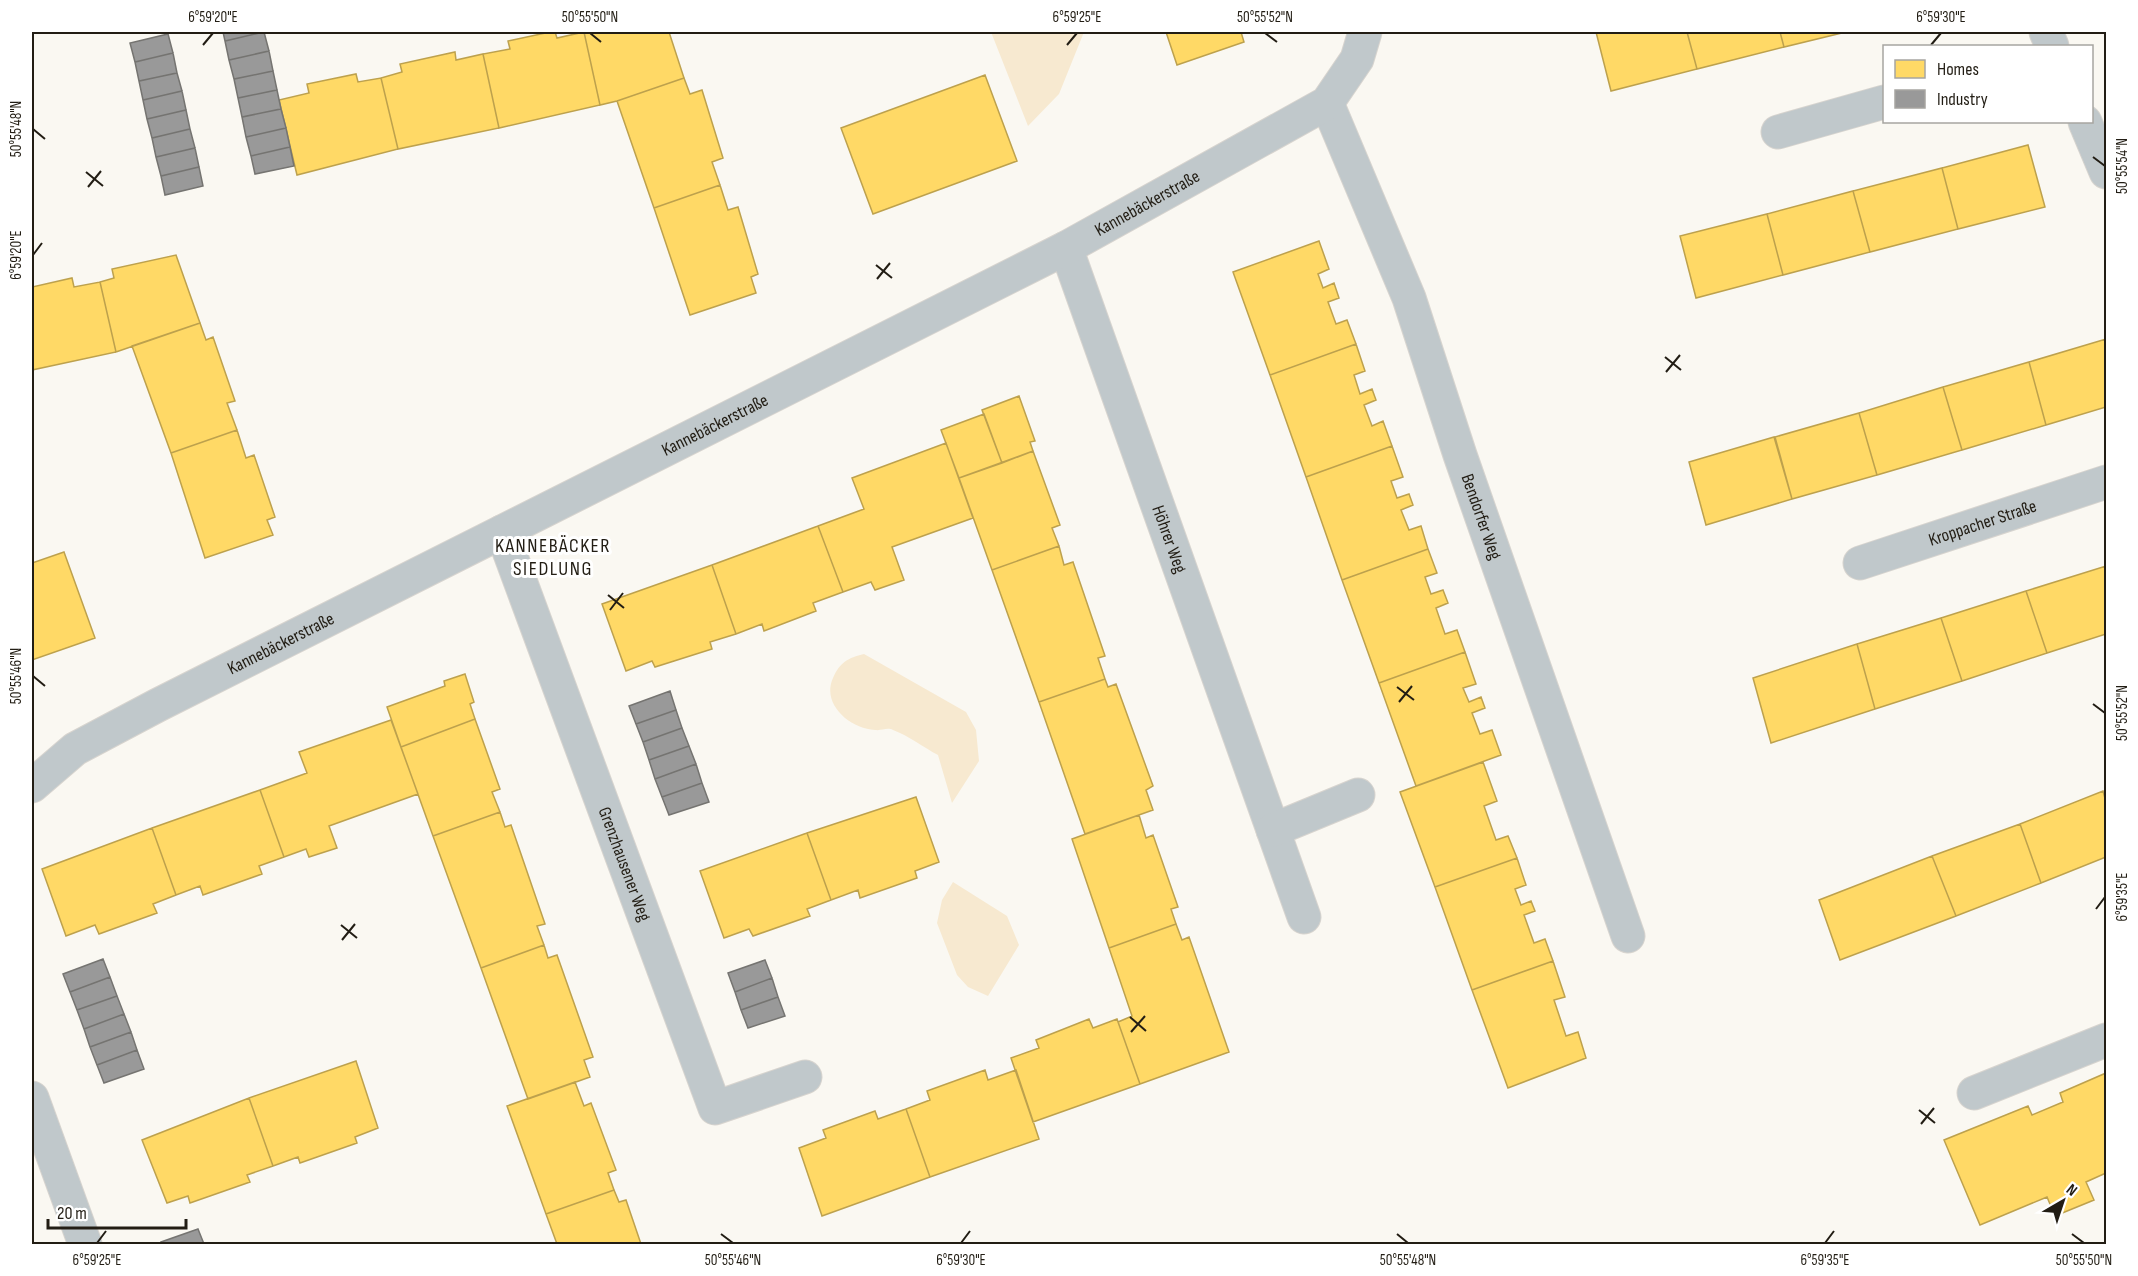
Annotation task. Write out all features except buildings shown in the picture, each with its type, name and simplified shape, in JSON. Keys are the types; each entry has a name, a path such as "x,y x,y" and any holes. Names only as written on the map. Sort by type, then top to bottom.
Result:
{"street":[{"name":"Kannebäckerstraße","path":"32,786 75,749 158,705 1066,248 1327,103 1357,59 1365,32"},
{"path":"1778,132 1883,102"},
{"name":"Bendorfer Weg","path":"1327,103 1409,298 1460,455 1628,936"},
{"path":"2085,123 2106,172"},
{"name":"Höhrer Weg","path":"1066,248 1304,917"},
{"name":"Kroppacher Straße","path":"1860,563 2106,482"},
{"name":"Grenzhausener Weg","path":"502,532 715,1108 805,1077"},
{"path":"1273,830 1358,795"},
{"path":"1974,1093 2106,1040"},
{"path":"32,1098 85,1245"}],"shaded area":[{"path":"991,32 1084,32 1059,94 1028,126"},
{"path":"864,654 966,712 976,730 979,761 952,803 938,755 891,729 866,729 856,725 834,706 830,688 833,678 845,662"},
{"path":"953,882 1007,916 1019,945 988,996 968,987 957,975 937,923 942,900"}],"district":[{"name":"KANNEBÄCKER SIEDLUNG","path":"553,556"}]}
